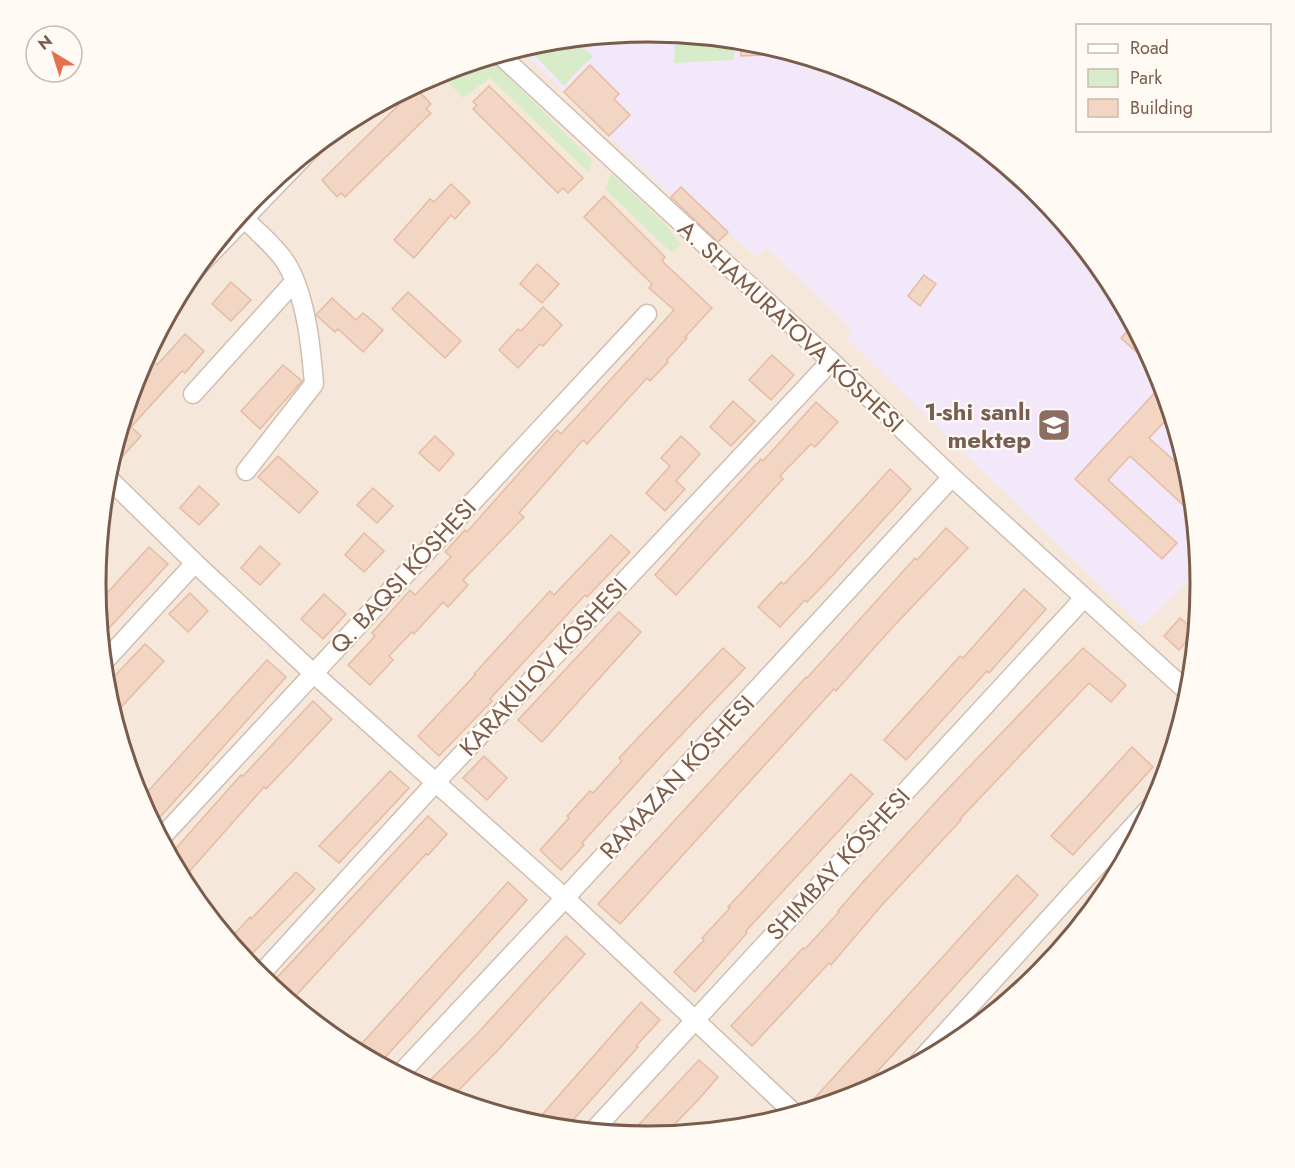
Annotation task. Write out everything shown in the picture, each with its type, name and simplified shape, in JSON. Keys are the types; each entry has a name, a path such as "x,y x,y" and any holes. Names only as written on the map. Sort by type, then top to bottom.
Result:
{"street":[{"name":"A. SHAMURATOVA KÓSHESI","path":"507,60 831,361 952,477 1180,685"},
{"path":"246,220 286,262 310,339 314,384 246,471"},
{"path":"193,394 294,282"},
{"path":"166,833 647,314"},
{"name":"KARAKULOV KÓSHESI","path":"266,969 436,782 831,361"},
{"name":"RAMAZAN KÓSHESI","path":"405,1068 566,898 952,477"},
{"path":"115,485 195,563 313,672 566,898 788,1108"},
{"path":"110,655 195,563"},
{"path":"600,1124 1084,598"},
{"path":"937,1042 1132,827"}],"shaded area":[{"path":"648,42 683,43 753,52 788,60 855,83 949,133 977,154 1031,201 1055,227 1098,283 1134,344 1161,410 1171,444 1185,513 1190,580 1142,626 846,338 852,329 766,247 757,257 728,232 718,242 527,55 612,43"},
{"path":"612,43 683,43 753,52 788,60 855,83 887,98 949,133 977,154 1031,201 1055,227 1098,283 1117,313 1134,344 1161,410 1179,478 1185,513 1190,584 1188,619 1185,655 1171,724 1161,758 1134,824 1098,885 1077,914 1031,967 1005,991 949,1035 918,1053 855,1085 822,1097 788,1108 718,1121 683,1125 612,1125 542,1116 507,1108 440,1085 408,1070 346,1035 318,1014 264,967 240,941 197,885 178,855 161,824 134,758 116,690 110,655 106,584 107,549 110,513 124,444 134,410 161,344 197,283 218,254 264,201 290,177 346,133 377,115 440,83 473,71 507,60 577,47"}],"green space":[{"path":"652,42 652,44 603,45 612,43"},
{"path":"683,43 734,49 734,60 674,63 675,45"},
{"path":"579,47 591,53 592,58 564,86 534,54"},
{"path":"495,64 592,160 589,173 490,78 463,98 446,81"},
{"path":"611,173 666,225 681,245 672,253 605,189"}],"building":[{"path":"741,50 766,55 741,56"},
{"path":"590,65 619,94 614,99 630,115 609,136 564,92"},
{"path":"489,86 583,178 568,193 563,188 558,193 473,109 477,105 473,102"},
{"path":"420,92 431,104 426,109 431,113 345,197 341,193 337,197 322,180 403,101"},
{"path":"451,184 470,202 455,219 451,215 414,258 394,240 430,199 434,202"},
{"path":"681,187 728,232 718,242 671,197"},
{"path":"604,196 665,257 662,261 712,308 685,337 687,338 667,360 668,362 650,381 647,378 587,444 583,440 519,513 524,517 463,580 468,585 448,607 443,602 414,634 412,632 389,656 393,660 370,685 348,665 375,636 372,633 410,590 415,595 451,557 445,552 465,530 467,532 557,430 561,434 674,310 649,288 652,284 584,217"},
{"path":"537,264 559,284 542,303 520,284"},
{"path":"924,275 936,284 920,306 908,296"},
{"path":"231,282 251,300 231,321 212,304"},
{"path":"408,292 461,341 445,358 392,309"},
{"path":"332,298 356,320 363,313 383,330 363,352 338,329 335,332 316,315"},
{"path":"543,307 562,325 518,368 499,350"},
{"path":"1127,331 1138,353 1121,338"},
{"path":"185,334 204,351 185,373 182,371 131,427 141,436 121,458 134,410 153,363 157,365"},
{"path":"772,355 794,375 771,400 749,380"},
{"path":"283,365 302,381 260,429 241,411"},
{"path":"1154,393 1164,422 1149,438 1175,462 1184,505 1130,456 1108,480 1177,543 1162,559 1075,479"},
{"path":"733,401 755,421 731,446 710,427"},
{"path":"816,402 838,422 815,447 811,444 780,476 783,479 676,595 655,575"},
{"path":"435,436 454,454 439,471 419,453"},
{"path":"681,436 700,454 676,481 685,489 665,511 646,493 670,466 661,458"},
{"path":"278,456 318,492 299,513 258,477"},
{"path":"890,469 911,489 834,574 780,627 758,607 781,582 784,584 809,558"},
{"path":"199,486 219,504 199,525 180,508"},
{"path":"373,488 393,506 377,523 357,505"},
{"path":"946,528 968,548 836,691 834,689 620,924 598,904 915,558 917,560"},
{"path":"364,533 384,551 364,572 345,555"},
{"path":"611,535 630,552 587,597 585,595 490,699 492,701 439,756 418,736 550,591 554,595"},
{"path":"260,546 280,564 260,585 241,568"},
{"path":"149,547 168,564 108,629 106,594"},
{"path":"1024,589 1046,609 906,760 884,740 960,656 963,658"},
{"path":"190,593 208,611 188,632 169,614"},
{"path":"324,594 346,614 323,639 301,619"},
{"path":"619,612 641,632 542,742 518,720"},
{"path":"1180,618 1188,625 1186,642 1179,650 1164,636"},
{"path":"145,644 164,661 120,708 114,677"},
{"path":"723,648 745,668 582,843 584,845 561,870 540,850 590,791 593,793 622,761 619,758"},
{"path":"1083,648 1126,685 1111,702 1089,683 960,819 831,965 829,963 752,1046 731,1026 839,912 862,883 944,793"},
{"path":"267,660 286,677 159,819 147,792"},
{"path":"313,701 332,719 266,789 264,787 189,872 175,849 241,775 243,776"},
{"path":"1132,747 1153,767 1073,855 1051,836"},
{"path":"484,756 507,778 487,800 463,778"},
{"path":"390,771 409,788 339,863 319,846"},
{"path":"851,774 873,794 746,931 747,933 695,992 674,972 704,940 702,938 730,908 728,907"},
{"path":"428,816 447,834 296,996 276,978"},
{"path":"296,872 315,889 252,954 234,934 250,917 251,919"},
{"path":"1017,875 1038,895 872,1077 813,1100"},
{"path":"508,882 527,900 385,1058 361,1044"},
{"path":"566,936 585,954 458,1091 430,1080 477,1034"},
{"path":"641,1002 660,1020 573,1120 541,1116"},
{"path":"699,1060 718,1077 673,1125 638,1126"}],"place":[{"name":"1-shi sanlı mektep","path":"1054,425"}]}
